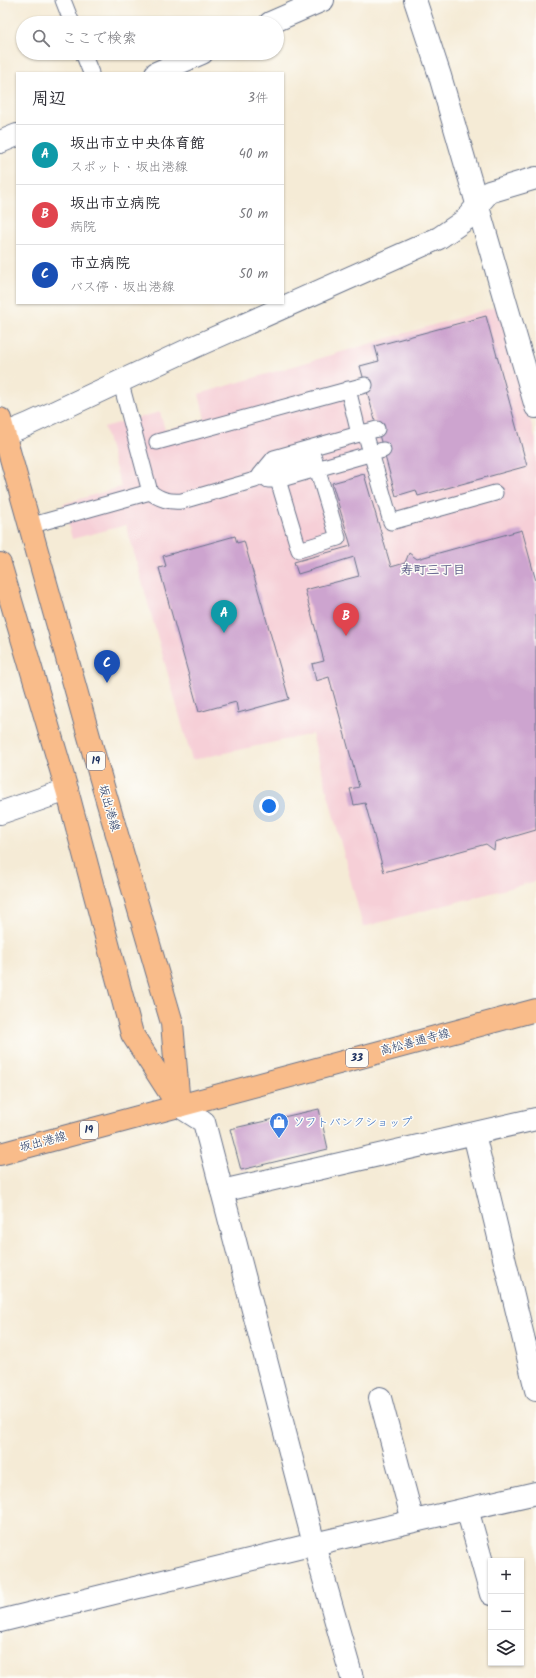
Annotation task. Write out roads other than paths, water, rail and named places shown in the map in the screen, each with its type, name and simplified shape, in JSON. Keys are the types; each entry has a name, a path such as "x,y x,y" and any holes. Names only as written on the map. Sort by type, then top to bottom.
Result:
{"main road":[{"name":"坂出港線","path":"0,1154 179,1106 172,1023 2,429"},
{"path":"0,564 67,790 132,1034 179,1106"},
{"name":"高松善通寺線","path":"179,1106 536,1010"}],"street":[{"path":"284,17 323,0"},
{"path":"415,0 440,76 536,407"},
{"path":"158,72 186,60"},
{"path":"0,142 16,135"},
{"path":"2,429 120,380 439,238 465,220 489,192 536,178"},
{"path":"0,813 67,790"},
{"path":"179,1106 204,1122 314,1544 352,1678"},
{"path":"222,1191 536,1119"},
{"path":"474,1134 536,1390"},
{"path":"380,1398 413,1521"},
{"path":"0,1621 314,1544 536,1493"},
{"path":"468,1509 488,1583"}],"lane":[{"path":"64,0 70,16"},
{"path":"86,60 91,72"},
{"path":"120,380 150,492 158,498 171,502 182,500 255,480 275,470 314,458 338,538 299,550 278,480"},
{"path":"157,442 365,385"},
{"path":"348,390 377,451 391,522 495,493"},
{"path":"255,480 274,458 367,432"},
{"path":"255,480 278,480 377,451"},
{"path":"29,526 150,492"}],"place":[{"name":"坂出市立中央体育館","path":"224,633"},
{"name":"坂出市立病院","path":"346,636"},
{"name":"市立病院","path":"107,683"},
{"name":"ソフトバンクショップ","path":"279,1139"}],"district":[{"name":"寿町三丁目","path":"433,570"}]}
